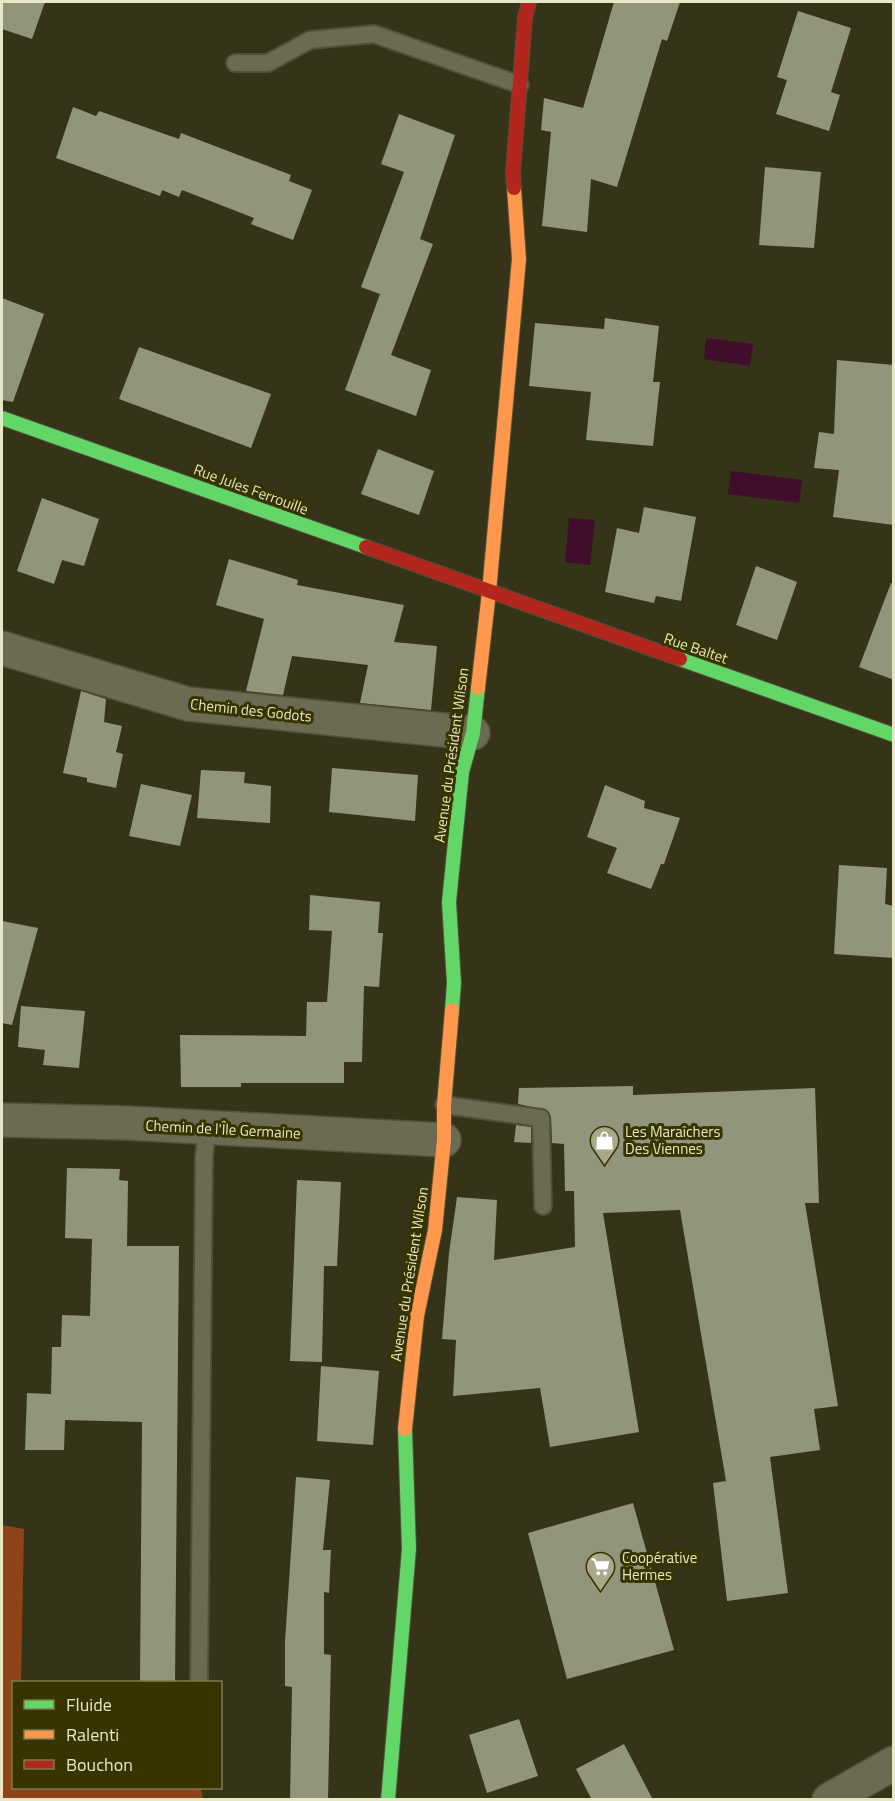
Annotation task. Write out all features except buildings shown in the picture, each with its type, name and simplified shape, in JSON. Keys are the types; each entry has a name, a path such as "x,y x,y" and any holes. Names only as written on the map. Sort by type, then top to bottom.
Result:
{"street":[{"name":"Avenue du Président Wilson","path":"388,1800 409,1549 404,1438 417,1316 435,1230 444,1140 444,1105 454,983 449,902 462,772 473,733 489,592 519,259 513,172 525,18 529,2"},
{"name":"Rue Jules Ferrouille","path":"2,418 489,592"},
{"name":"Rue Baltet","path":"489,592 894,735"},
{"name":"Chemin des Godots","path":"2,648 188,704 473,733"},
{"name":"Chemin de l'Île Germaine","path":"2,1120 444,1140"},
{"path":"829,1800 894,1763"}],"lane":[{"path":"235,63 268,63 310,40 374,34 520,86"},
{"path":"444,1105 541,1118 543,1206"},
{"path":"199,1681 204,1157 207,1128"}],"shaded area":[{"path":"706,338 753,344 750,366 704,359"},
{"path":"731,471 802,480 799,503 728,494"},
{"path":"569,518 595,520 590,565 565,562"},
{"path":"2,1525 24,1529 21,1681 12,1681 12,1789 201,1789 203,1799 2,1799"}],"traffic: fast":[{"path":"2,418 366,547"},
{"path":"680,659 894,735"},
{"path":"452,1010 454,983 449,902 462,772 473,733 478,688"},
{"path":"388,1800 409,1549 405,1429"}],"traffic: slow":[{"path":"478,688 489,592 519,259 514,188"},
{"path":"405,1429 417,1316 435,1230 444,1140 444,1105 452,1010"}],"traffic: jam":[{"path":"514,188 513,172 525,18 529,2"},
{"path":"366,547 680,659"}],"place":[{"name":"Les Maraîchers Des Viennes","path":"604,1166"},
{"name":"Coopérative Hermes","path":"601,1592"}]}
